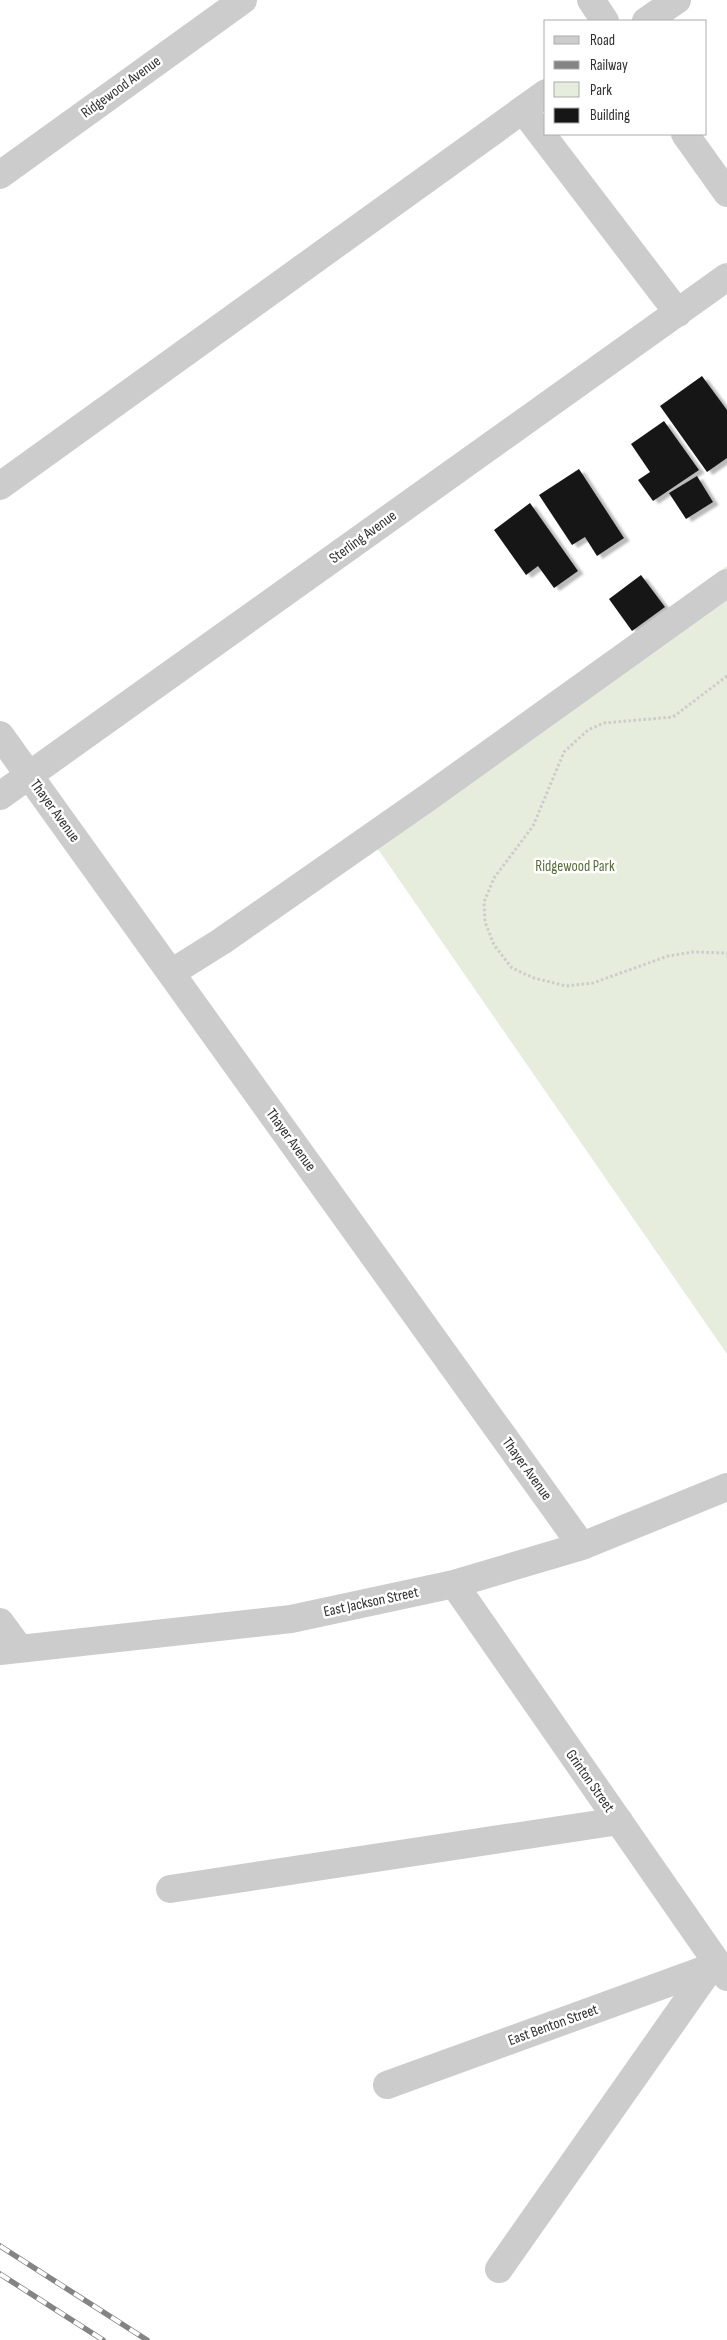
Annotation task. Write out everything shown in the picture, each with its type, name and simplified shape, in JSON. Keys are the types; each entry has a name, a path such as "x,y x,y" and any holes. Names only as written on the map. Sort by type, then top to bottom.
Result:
{"street":[{"name":"Ridgewood Avenue","path":"0,175 242,0"},
{"path":"591,0 604,20"},
{"path":"647,20 677,0"},
{"path":"0,486 544,94"},
{"path":"523,110 678,312"},
{"path":"687,135 727,193"},
{"name":"Sterling Avenue","path":"0,796 727,277"},
{"path":"171,973 222,941 422,802 727,583"},
{"name":"Thayer Avenue","path":"0,735 582,1546"},
{"name":"East Jackson Street","path":"10,1650 291,1619 454,1584 582,1546 727,1487"},
{"name":"Grinton Street","path":"454,1584 719,1970"},
{"path":"0,1622 10,1650"},
{"path":"170,1889 619,1822"},
{"path":"499,2269 719,1970"},
{"name":"East Benton Street","path":"387,2085 719,1970"}],"path":[{"path":"727,676 673,717 604,723 588,730 570,745 564,752 533,826 494,878 484,902 485,922 494,945 512,968 534,978 566,986 593,983 668,956 693,952 727,953"}],"green space":[{"name":"Ridgewood Park","path":"727,566 727,1354 364,829"}],"building":[{"path":"702,376 727,410 727,458 707,472 660,406"},
{"path":"664,421 699,470 653,501 638,480 650,472 631,444"},
{"path":"579,469 624,538 597,556 585,537 572,545 539,495"},
{"path":"697,476 713,502 686,519 669,493"},
{"path":"530,503 578,571 554,588 538,566 526,575 494,530"},
{"path":"641,575 665,607 632,631 609,599"}],"railway":[{"path":"0,2246 147,2340"},
{"path":"0,2274 103,2340"}]}
